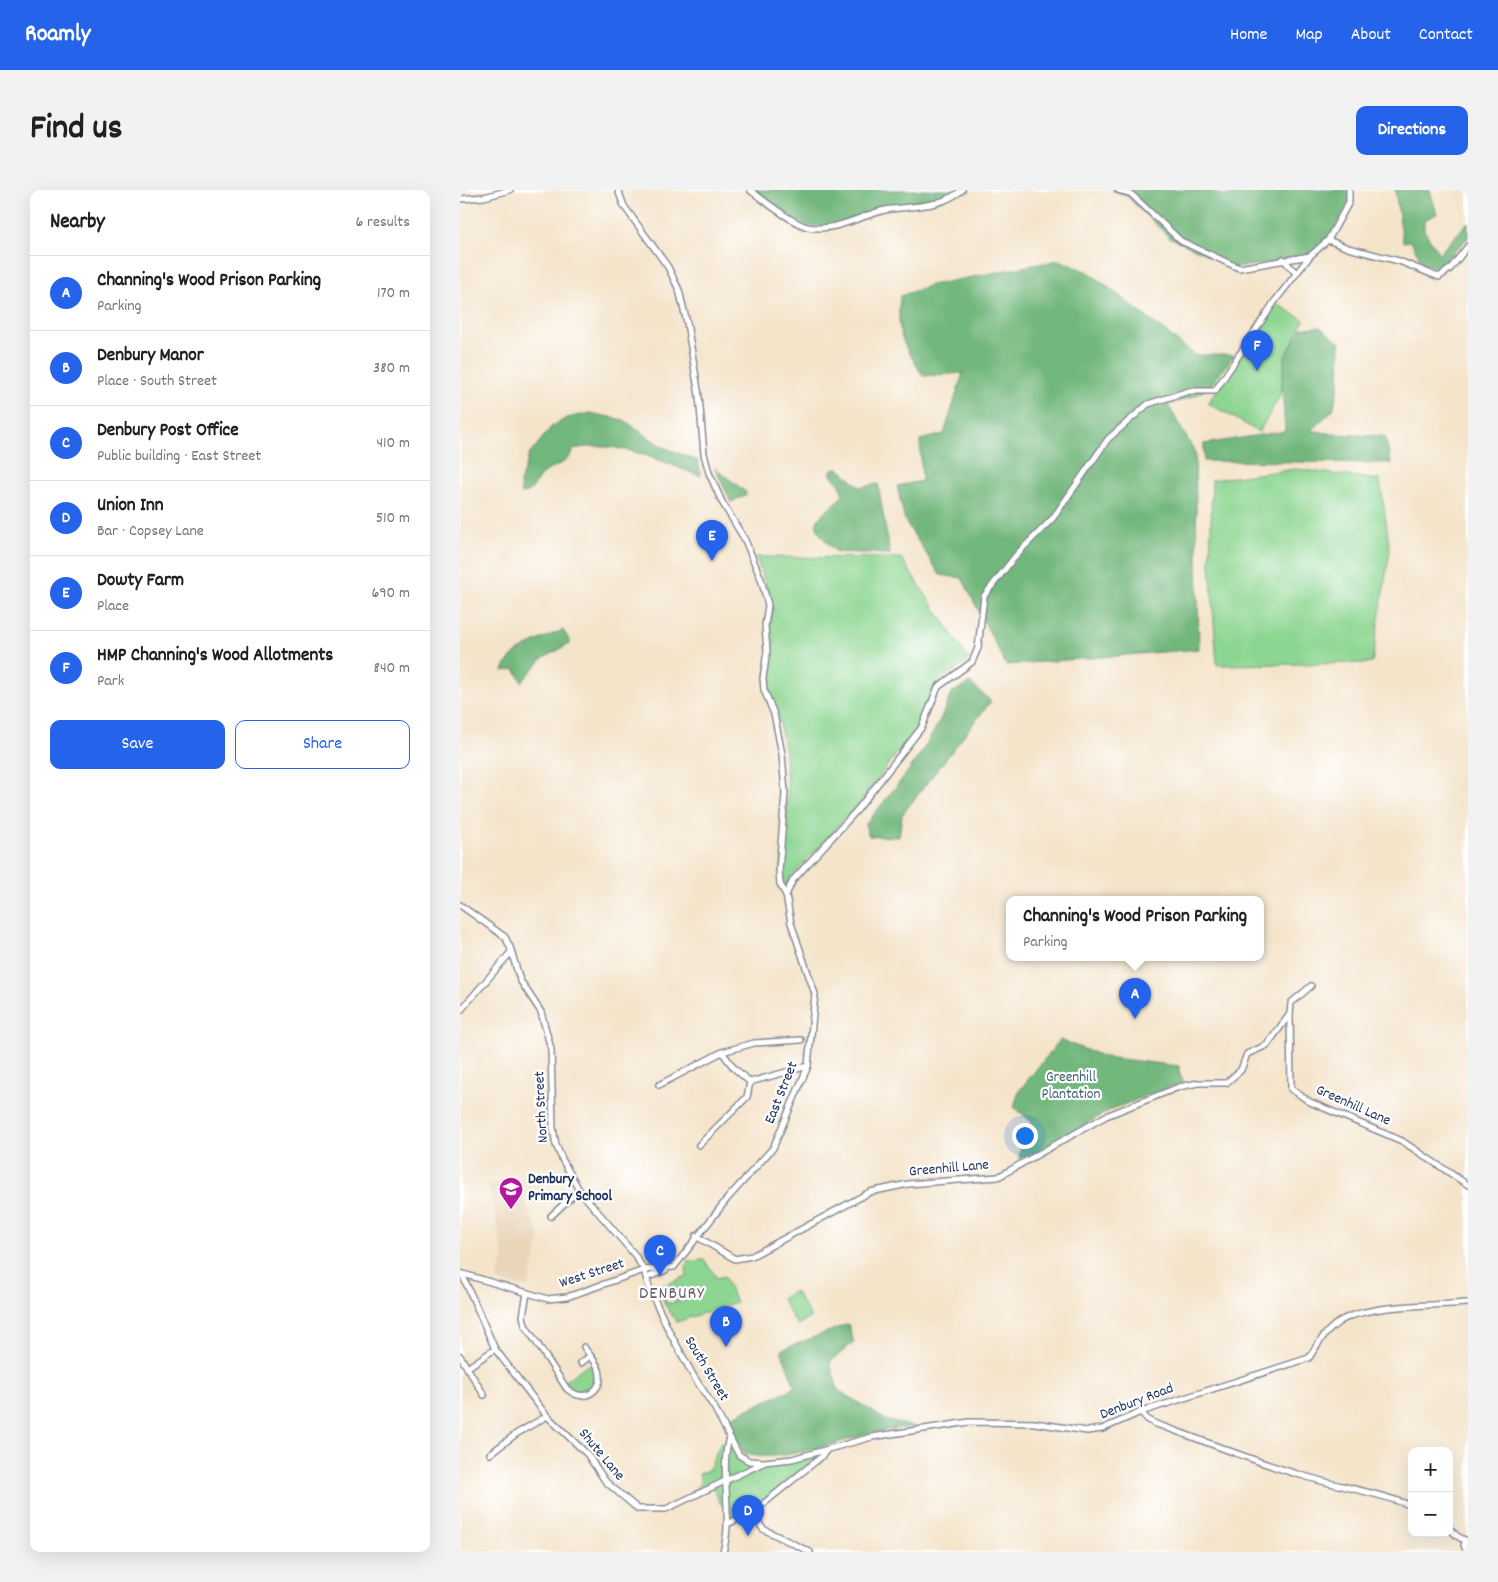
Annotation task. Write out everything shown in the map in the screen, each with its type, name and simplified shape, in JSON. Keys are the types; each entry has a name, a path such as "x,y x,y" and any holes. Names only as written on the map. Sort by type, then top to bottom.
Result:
{"street":[{"path":"460,199 484,197 510,190"},
{"name":"East Street","path":"618,190 624,206 668,267 680,290 688,323 700,396 704,454 709,473 722,502 745,540 761,579 768,605 765,626 767,651 763,678 764,690 774,714 782,754 785,793 779,871 780,884 786,895 791,923 815,994 808,1066 773,1148 696,1236 674,1267"},
{"path":"750,190 776,209 806,226 832,228 885,210 937,204 962,190"},
{"path":"1118,190 1130,193 1181,241 1239,268 1310,256"},
{"path":"786,895 793,880 858,809 922,727 933,694 938,687 972,662 978,648 984,596 1017,554 1053,518 1108,440 1148,404 1189,391 1215,391 1275,301 1310,256 1328,240 1349,202 1349,190"},
{"path":"1328,240 1348,248 1399,261 1439,277 1450,269 1468,246"},
{"path":"1283,260 1296,273"},
{"name":"North Street","path":"460,905 505,937 520,980 541,1012 549,1036 553,1069 553,1128 556,1146 579,1190 634,1254 644,1270"},
{"path":"460,1011 511,952"},
{"name":"Greenhill Lane","path":"1311,986 1291,1003 1292,1088 1310,1102 1402,1141 1468,1185"},
{"name":"Greenhill Lane","path":"696,1236 736,1259 752,1256 870,1192 908,1184 998,1177 1106,1116 1178,1087 1198,1083 1226,1084 1241,1070 1247,1054 1267,1046 1290,1014"},
{"path":"659,1085 722,1052 754,1043 801,1040"},
{"path":"722,1052 734,1068 750,1082"},
{"path":"750,1082 808,1066"},
{"path":"699,1145 747,1097 750,1082"},
{"path":"551,1216 579,1190"},
{"path":"644,1270 674,1267"},
{"path":"646,1278 674,1267"},
{"name":"South Street","path":"644,1270 668,1330 739,1455 749,1461 764,1462"},
{"name":"West Street","path":"461,1273 548,1300 567,1297 644,1270"},
{"name":"Shute Lane","path":"461,1273 495,1349 547,1416 587,1454 606,1482 638,1510 666,1509 764,1462"},
{"path":"528,1293 523,1316 525,1325 567,1390 578,1395 590,1394 599,1386 601,1375 584,1347"},
{"name":"Denbury Road","path":"764,1462 792,1459 872,1437 969,1422 1035,1423 1086,1431 1095,1430 1141,1412 1309,1358 1325,1334 1342,1321 1359,1314 1399,1308 1468,1303"},
{"path":"467,1368 495,1349"},
{"path":"460,1356 484,1395"},
{"path":"581,1363 590,1356"},
{"path":"1141,1412 1147,1420 1156,1424 1263,1463 1304,1476 1391,1498 1408,1504"},
{"path":"490,1454 516,1434 547,1416"},
{"path":"723,1552 727,1539 727,1445 730,1437"},
{"path":"727,1524 752,1513 821,1457 827,1450"},
{"path":"752,1513 763,1529 810,1552"},
{"path":"1453,1531 1466,1541 1464,1545 1467,1552"}],"shaded area":[{"name":"Denbury Primary School","path":"515,1180 540,1236 528,1288 497,1281 503,1259 488,1184"}],"green space":[{"path":"752,190 962,190 942,200 884,208 859,219 831,226 807,226"},
{"path":"1112,190 1209,190 1228,195 1246,190 1349,190 1349,202 1328,240 1310,256 1236,268 1169,237 1127,196"},
{"path":"1395,190 1430,190 1437,214 1424,220 1424,230 1439,254 1468,222 1468,238 1439,267 1423,264 1411,241 1403,242"},
{"path":"1059,260 1090,273 1195,355 1234,355 1219,376 1207,388 1192,397 1168,405 1195,452 1199,649 1006,665 962,578 940,575 905,521 897,486 922,481 920,440 944,434 963,373 923,376 902,339 899,321 900,296 931,285"},
{"path":"1277,304 1304,320 1285,357 1280,396 1259,432 1208,403"},
{"path":"1320,327 1340,343 1339,385 1333,410 1311,430 1333,434 1385,436 1391,463 1204,461 1204,444 1285,431 1282,385 1285,357 1302,328"},
{"path":"590,413 624,420 661,446 698,461 701,476 639,453 607,447 591,447 574,449 565,461 544,473 532,489 521,494 520,483 529,455 552,426 567,418"},
{"path":"715,468 746,492 746,495 731,502"},
{"path":"838,468 860,487 878,484 890,554 836,552 820,533 817,521 843,495 840,485 830,474 832,469"},
{"path":"1296,469 1380,480 1390,550 1372,663 1217,665 1210,565 1212,480"},
{"path":"756,557 901,558 970,661 937,683 928,697 918,726 855,808 791,877 786,889 781,871 788,793 785,755 778,713 767,689 766,678 770,659 770,630 773,606"},
{"path":"563,630 571,643 542,659 522,682 515,669 503,671 507,663 520,650"},
{"path":"970,683 991,701 902,815 899,837 869,836 865,825 914,763 944,712 951,693"},
{"name":"Greenhill Plantation","path":"1060,1040 1105,1057 1179,1066 1179,1073 1184,1082 1112,1109 1031,1155 1019,1159 1021,1144 1033,1130 1032,1122 1014,1107 1019,1091"},
{"path":"704,1260 717,1278 724,1276 736,1302 677,1322 665,1305 660,1287 687,1276 687,1261","holes":["683,1287 684,1291 692,1289 694,1294 684,1296 685,1301 680,1303 679,1299 675,1300 675,1303 666,1303 665,1295 678,1292 677,1289"]},
{"path":"795,1291 811,1317 797,1325 782,1299"},
{"path":"848,1324 854,1342 830,1362 838,1390 886,1420 915,1427 877,1432 793,1454 759,1456 745,1454 725,1420 795,1387 781,1350"},
{"path":"585,1366 591,1366 597,1373 597,1380 589,1392 572,1390 565,1381"},
{"path":"721,1443 731,1448 738,1460 749,1463 768,1465 817,1456 817,1458 753,1509 734,1517 720,1503 712,1484 697,1492 696,1489 701,1480 699,1474 708,1471"}],"place":[{"name":"HMP Channing's Wood Allotments","path":"1257,371"},
{"name":"Dowty Farm","path":"712,561"},
{"name":"Channing's Wood Prison Parking","path":"1135,1019"},
{"name":"Denbury Primary School","path":"511,1210"},
{"name":"Denbury Post Office","path":"660,1276"},
{"name":"Denbury Manor","path":"726,1347"},
{"name":"Union Inn","path":"748,1536"}],"district":[{"name":"DENBURY","path":"672,1294"}]}
